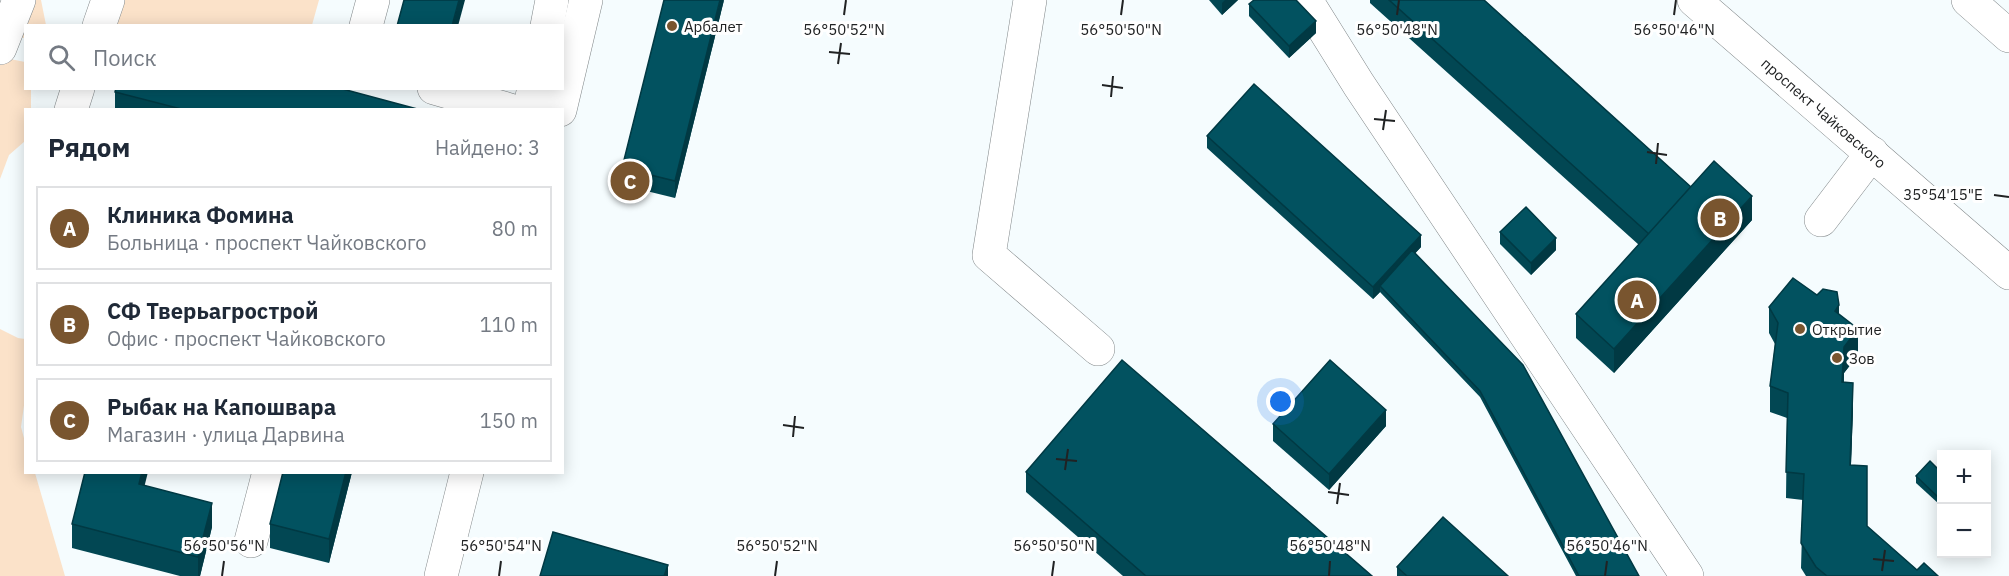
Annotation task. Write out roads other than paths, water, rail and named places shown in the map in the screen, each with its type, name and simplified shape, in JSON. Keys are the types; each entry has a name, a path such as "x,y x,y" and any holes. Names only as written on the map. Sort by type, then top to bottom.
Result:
{"main road":[{"path":"0,48 19,0"},
{"path":"100,24 108,0"},
{"path":"367,24 373,0"},
{"path":"547,24 552,0"},
{"path":"560,108 586,0"},
{"path":"1030,0 989,255 1098,350"},
{"path":"1306,0 1366,95 1687,576"},
{"name":"проспект Чайковского","path":"1694,0 2009,273"},
{"path":"1968,0 2009,36"},
{"path":"72,108 77,90"},
{"path":"441,90 503,108"},
{"path":"530,108 534,90"},
{"path":"1821,220 1872,153"},
{"path":"252,541 269,474"},
{"path":"441,576 466,474"}],"place":[{"name":"Арбалет","path":"672,26"},
{"name":"Рыбак на Капошвара","path":"630,181"},
{"name":"СФ Тверьагрострой","path":"1720,218"},
{"name":"Клиника Фомина","path":"1637,300"},
{"name":"Открытие","path":"1800,329"},
{"name":"Зов","path":"1837,358"}]}
